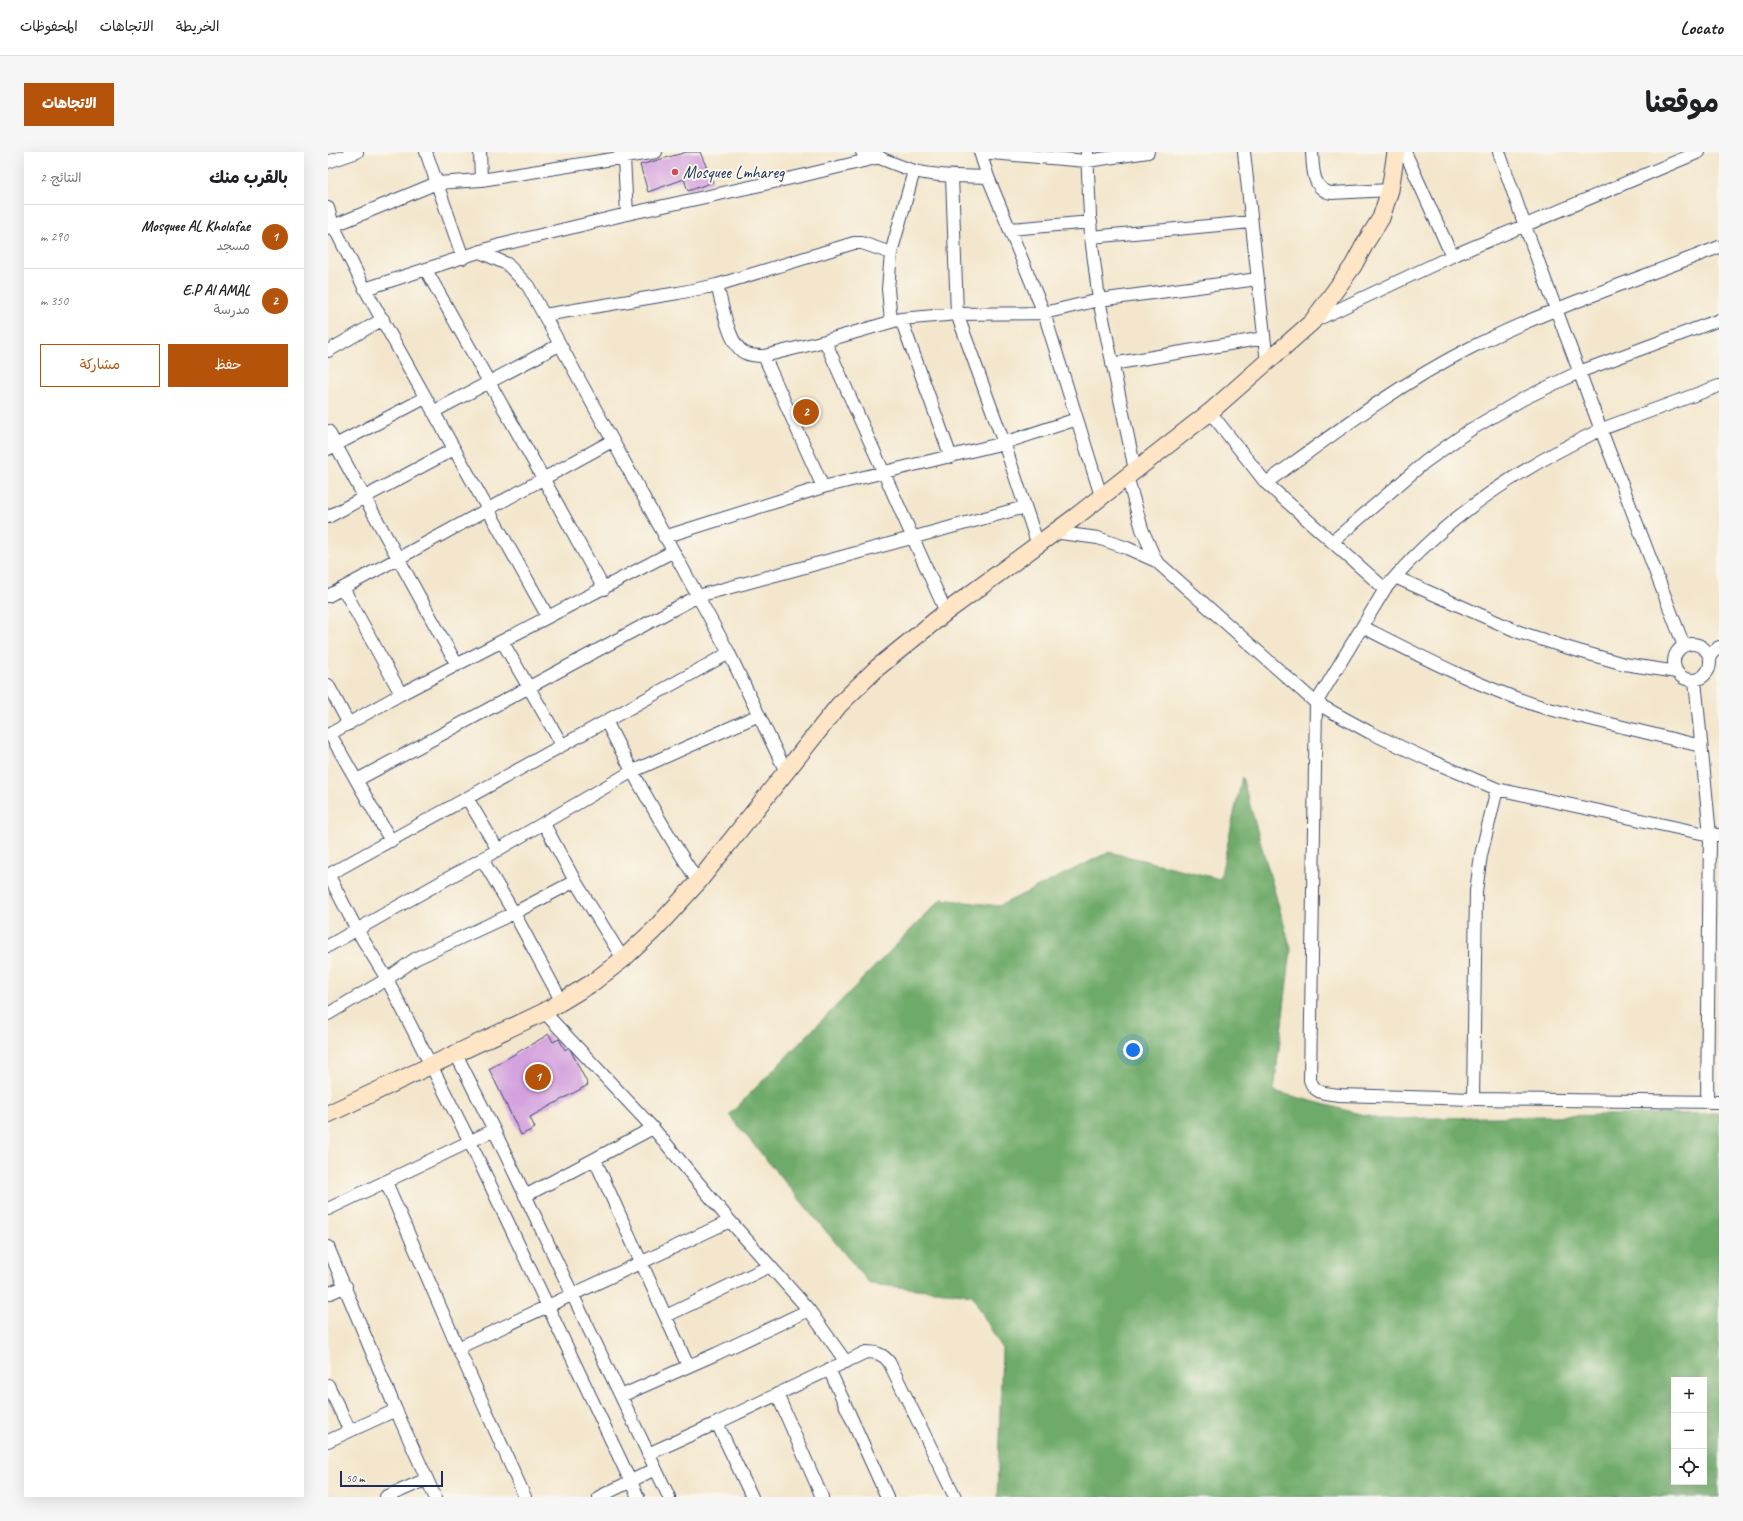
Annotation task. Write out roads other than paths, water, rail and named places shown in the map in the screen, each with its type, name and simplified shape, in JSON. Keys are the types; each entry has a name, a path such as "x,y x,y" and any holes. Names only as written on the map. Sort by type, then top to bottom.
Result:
{"main road":[{"path":"328,1114 544,1012 592,983 623,958 654,930 698,882 811,739 854,690 877,668 946,612 1038,545 1210,412 1312,322 1353,266 1381,218 1390,190 1396,152"}],"street":[{"path":"328,162 357,152"},
{"path":"426,152 463,258"},
{"path":"480,152 481,180"},
{"path":"331,226 437,183 481,180 625,155 656,152"},
{"path":"862,152 880,157 914,171 952,176 988,177"},
{"path":"1101,496 1044,313 988,177 980,152 1087,156 1148,152"},
{"path":"1244,152 1267,363"},
{"path":"1312,152 1315,179 1320,189 1325,192 1390,190"},
{"path":"1405,152 1452,256"},
{"path":"1499,152 1524,226 1557,309 1600,430 1684,646"},
{"path":"1312,322 1452,256 1699,152"},
{"path":"625,155 627,214"},
{"path":"1087,156 1091,237 1099,300 1142,529 1156,561"},
{"path":"365,289 500,245 627,214 880,157"},
{"path":"914,171 891,253 888,289 896,320 951,457"},
{"path":"952,176 957,314 1004,443 1038,545"},
{"path":"328,208 331,226 425,398 548,617"},
{"path":"1010,229 1091,222"},
{"path":"1091,237 1251,222"},
{"path":"544,315 678,294 717,285 854,243 862,243 891,253"},
{"path":"1266,483 1363,413 1427,372 1470,348 1557,309 1719,247"},
{"path":"480,252 507,264 528,286 672,552 729,653 786,772"},
{"path":"426,270 604,589"},
{"path":"717,285 731,336 736,346 744,353 753,356 764,356 825,341 896,320 957,314 1044,313 1099,300 1258,279"},
{"path":"328,351 383,319"},
{"path":"1332,542 1425,462 1470,430 1523,398 1579,372 1719,320"},
{"path":"1112,364 1264,338"},
{"path":"825,341 946,612"},
{"path":"433,412 559,345"},
{"path":"764,356 823,488"},
{"path":"1695,680 1701,746 1714,835 1713,1102 1473,1099 1340,1095 1320,1092 1312,1086 1310,1080 1316,703 1385,589 1395,577 1441,533 1486,496 1529,468 1600,430 1719,386"},
{"path":"332,447 425,398"},
{"path":"1210,412 1266,483 1385,589"},
{"path":"664,537 823,488 1004,443 1077,419"},
{"path":"328,431 332,447 364,497 399,558 457,665"},
{"path":"328,596 612,441"},
{"path":"328,517 454,449"},
{"path":"357,780 698,596 1025,507"},
{"path":"1053,532 1098,538 1127,548 1156,561 1316,703 1369,732 1429,760 1497,789 1714,835"},
{"path":"391,841 357,780 329,735 401,694 604,589 672,552"},
{"path":"1395,577 1526,634 1624,664 1677,672"},
{"path":"343,588 401,694"},
{"path":"1363,627 1450,671 1485,687 1523,701 1552,710 1701,746"},
{"path":"502,641 562,746"},
{"path":"1694,644 1703,648 1709,656 1710,666 1704,675 1695,680 1685,679 1677,672 1674,663 1676,653 1684,646 1694,644"},
{"path":"1709,656 1719,647"},
{"path":"638,1497 470,1142 387,979 357,930 328,875 729,653"},
{"path":"328,685 349,724"},
{"path":"328,946 544,824 631,772 758,715"},
{"path":"606,721 631,772 660,822 698,882"},
{"path":"1473,1099 1476,891 1481,855 1497,789"},
{"path":"467,798 498,850"},
{"path":"544,824 575,881 623,958"},
{"path":"482,859 514,913 562,1002"},
{"path":"328,1014 387,979 415,959 514,913 575,881"},
{"path":"544,1012 653,1128 730,1221 809,1310 846,1362"},
{"path":"456,1054 494,1130 669,1497"},
{"path":"525,1196 653,1128"},
{"path":"328,1210 494,1130"},
{"path":"595,1160 688,1366"},
{"path":"386,1182 525,1497"},
{"path":"458,1348 730,1221"},
{"path":"328,1247 346,1286 396,1410 436,1497"},
{"path":"666,1316 770,1266"},
{"path":"328,1294 346,1286"},
{"path":"621,1396 809,1310"},
{"path":"648,1454 866,1352 876,1353 886,1358 955,1497"},
{"path":"829,1369 887,1497"},
{"path":"328,1385 350,1431"},
{"path":"777,1394 822,1497"},
{"path":"328,1441 396,1410"},
{"path":"717,1423 752,1497"},
{"path":"599,1497 655,1469"},
{"path":"386,1497 427,1479"}],"place":[{"name":"Mosquee Lmhareg","path":"675,172"},
{"name":"E.P Al AMAL","path":"806,412"},
{"name":"Mosquee AL Kholafae","path":"538,1077"}]}
